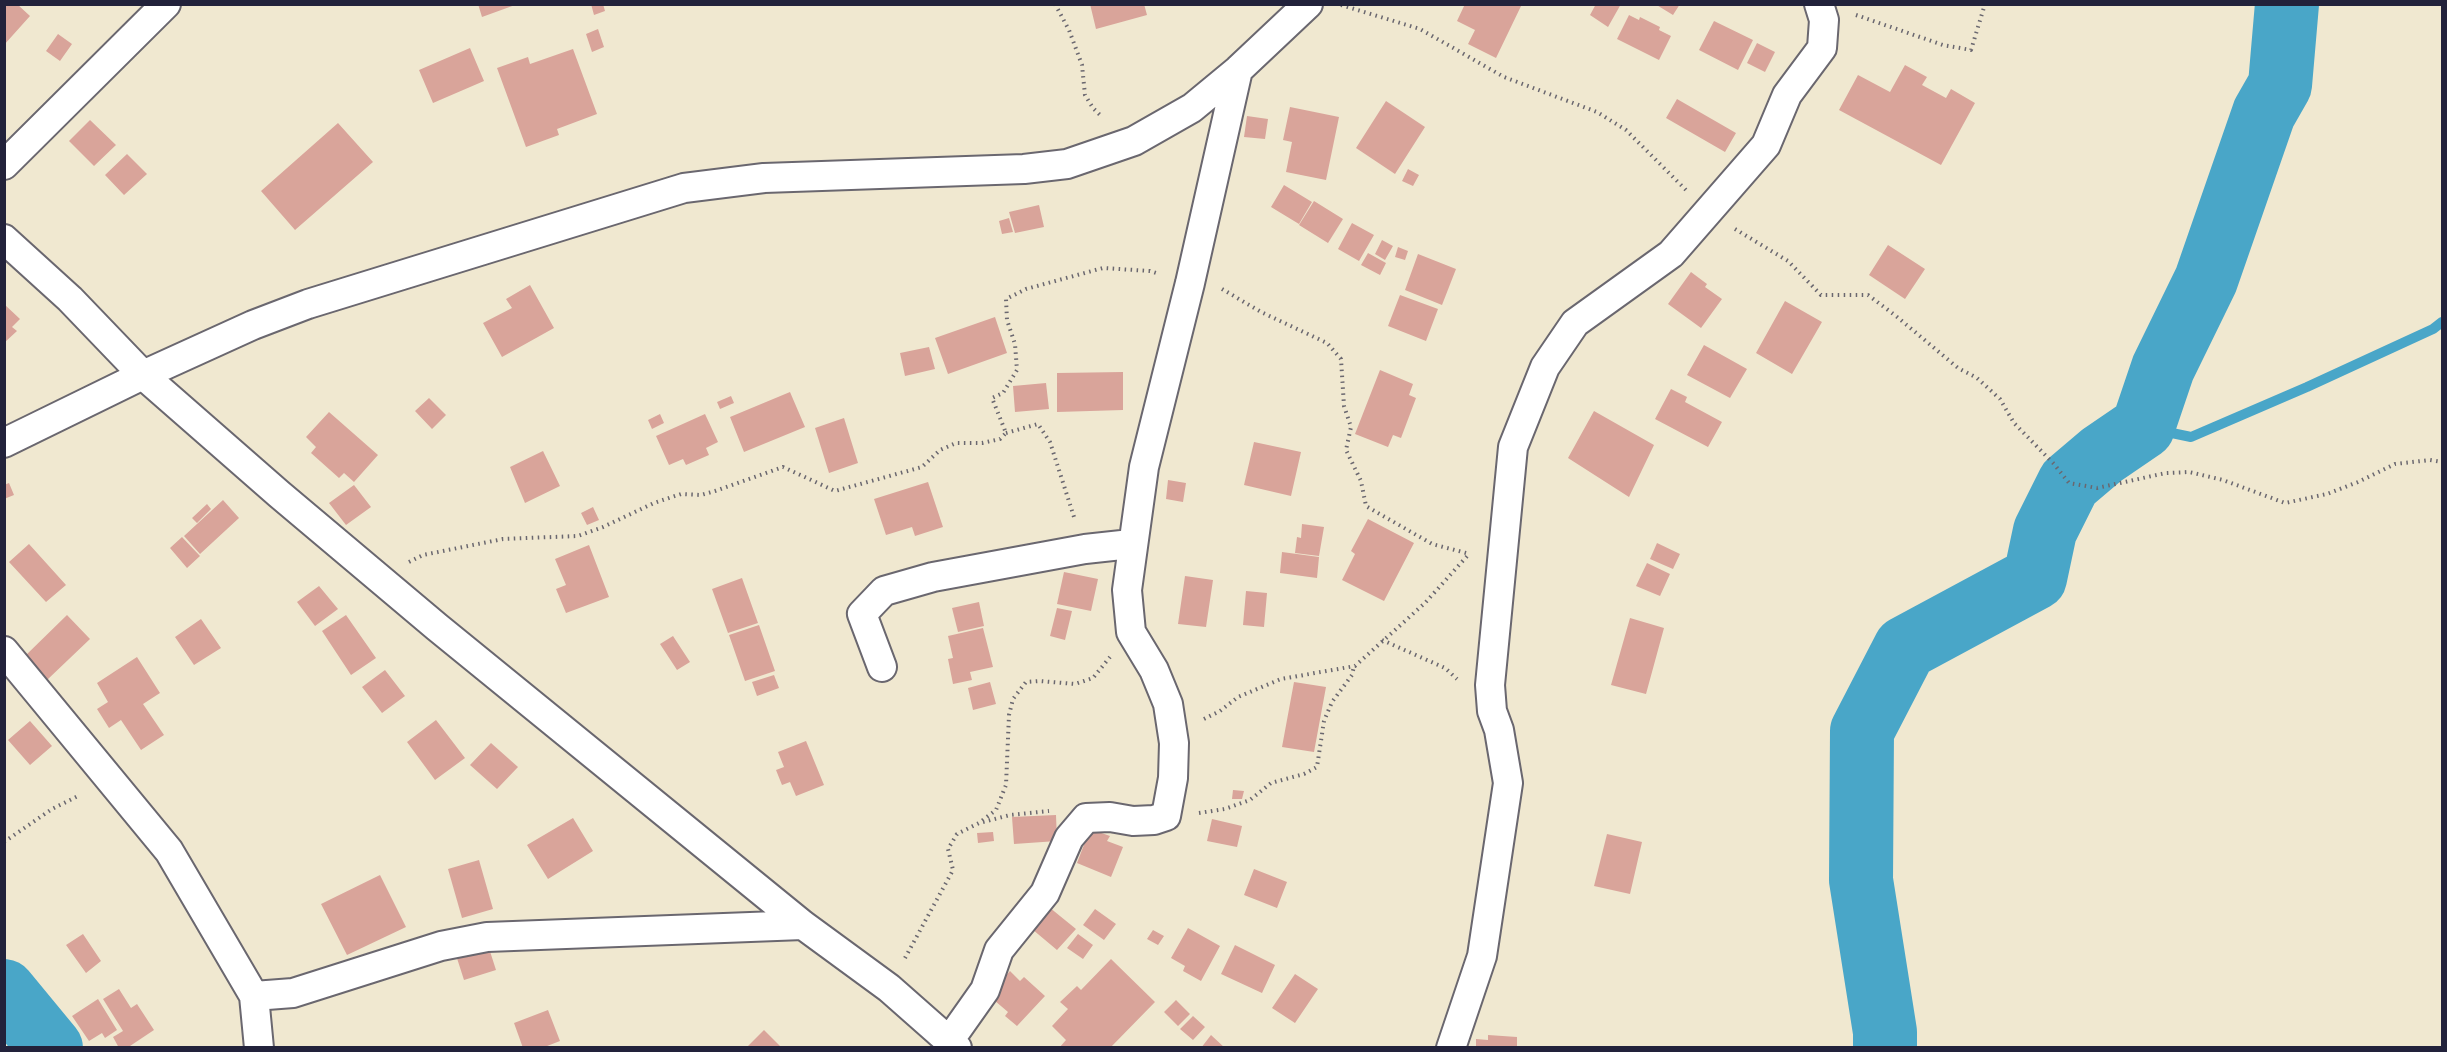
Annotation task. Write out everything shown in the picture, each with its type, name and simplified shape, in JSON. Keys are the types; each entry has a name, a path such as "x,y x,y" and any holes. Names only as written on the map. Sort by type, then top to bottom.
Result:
{"street":[{"path":"4,165 166,4"},
{"path":"4,443 143,375 253,325 308,304 684,188 764,178 1024,170 1067,164 1134,141 1192,108 1238,70 1308,4"},
{"path":"1451,1047 1482,956 1508,783 1499,730 1492,711 1490,685 1513,447 1545,367 1575,323 1671,254 1766,145 1787,95 1822,48 1824,20 1820,5"},
{"path":"4,239 70,299 143,375 437,627 803,925 889,988 953,1044 985,990 999,950 1045,893 1069,838 1086,818 1110,817 1133,821 1154,820 1166,816 1173,778 1174,743 1168,704 1154,670 1131,632 1127,590 1131,544 1144,466 1190,282 1238,70"},
{"path":"882,667 862,615 884,591 933,577 1085,549 1131,544"},
{"path":"4,651 169,851 254,996 259,1047"},
{"path":"254,996 293,993 441,946 487,937 803,925"}],"path":[{"path":"1055,4 1069,30 1082,65 1085,95 1093,108 1111,126 1134,141"},
{"path":"1820,5 1874,19 1943,45 1971,50 1985,4"},
{"path":"2217,4 2225,4"},
{"path":"1006,434 992,398 1003,393 1017,370 1014,344 1007,320 1006,299 1026,288 1103,268 1150,271 1222,289 1261,312 1326,343 1341,359 1344,406 1351,427 1347,450 1361,481 1366,506 1432,543 1470,554"},
{"path":"379,577 423,555 468,545 503,539 578,536 654,503 681,494 701,495 715,491 783,466 835,491 922,466 940,450 956,443 1000,440 1006,434 1038,424 1050,442 1085,549"},
{"path":"2054,464 2069,483 2097,488 2166,473 2189,472 2223,480 2285,503 2326,494 2395,464 2430,460 2442,462"},
{"path":"1166,816 1225,809 1250,800 1271,783 1304,774 1317,767 1324,721 1332,702 1352,675 1355,666 1425,603 1470,554 1504,531"},
{"path":"889,988 953,870 948,849 957,834 979,823 996,810 1006,785 1009,715 1013,699 1026,682 1075,684 1093,678 1131,632"},
{"path":"1382,640 1445,668 1459,681"},
{"path":"1174,743 1202,720 1256,688 1301,674 1355,666"},
{"path":"4,842 52,809 111,779"},
{"path":"979,823 1010,815 1046,810 1086,818"}],"building":[{"path":"4,4 17,4 30,16 4,45"},
{"path":"478,4 515,4 515,5 482,17"},
{"path":"591,4 603,4 605,11 594,15"},
{"path":"1090,4 1144,4 1147,15 1096,29"},
{"path":"1465,4 1522,4 1496,58 1468,44 1475,30 1457,21"},
{"path":"1596,4 1621,4 1608,27 1590,15"},
{"path":"1655,4 1680,4 1673,15"},
{"path":"1629,15 1639,20 1640,17 1660,27 1659,30 1671,36 1659,60 1617,39"},
{"path":"1714,21 1753,40 1738,70 1699,50"},
{"path":"598,29 604,47 592,52 586,34"},
{"path":"58,34 72,44 60,61 46,51"},
{"path":"1757,43 1775,52 1765,72 1747,63"},
{"path":"470,48 484,81 433,103 419,70"},
{"path":"573,49 597,114 557,129 559,135 526,147 497,68 528,57 530,64"},
{"path":"1905,65 1927,77 1922,85 1946,98 1951,89 1975,103 1941,165 1839,110 1858,75 1890,92"},
{"path":"1677,99 1736,133 1725,152 1666,118"},
{"path":"1386,101 1425,127 1395,174 1356,148"},
{"path":"1290,107 1339,117 1326,180 1286,172 1292,142 1283,140"},
{"path":"1247,116 1268,119 1265,139 1244,137"},
{"path":"90,120 116,145 94,166 69,141"},
{"path":"338,123 373,162 295,230 261,191"},
{"path":"127,154 147,174 124,195 105,175"},
{"path":"1408,169 1419,175 1413,186 1402,181"},
{"path":"1284,185 1312,202 1299,224 1271,207"},
{"path":"1314,201 1343,219 1328,243 1299,225"},
{"path":"1039,205 1044,227 1015,233 1009,212"},
{"path":"1009,218 1013,232 1002,234 999,221"},
{"path":"1352,223 1374,235 1359,261 1338,249"},
{"path":"1382,240 1393,246 1385,260 1375,254"},
{"path":"1888,245 1925,269 1905,299 1869,275"},
{"path":"1398,247 1408,251 1405,260 1395,257"},
{"path":"1368,253 1386,263 1380,275 1361,265"},
{"path":"1418,254 1456,269 1442,305 1405,290"},
{"path":"1691,272 1707,284 1705,287 1722,299 1701,328 1668,304"},
{"path":"530,285 554,328 502,357 483,323 512,308 506,299"},
{"path":"1400,295 1438,309 1426,341 1388,326"},
{"path":"1785,301 1822,322 1792,374 1756,353"},
{"path":"4,304 20,319 12,327 17,331 4,343"},
{"path":"995,317 1007,353 948,374 935,338"},
{"path":"1704,345 1747,369 1730,398 1687,375"},
{"path":"929,347 935,369 905,376 900,353"},
{"path":"1380,370 1413,384 1409,395 1416,398 1401,438 1393,435 1388,447 1355,434"},
{"path":"1123,372 1123,410 1057,412 1057,373"},
{"path":"1046,383 1049,409 1015,412 1013,386"},
{"path":"1671,389 1687,397 1685,402 1722,422 1708,447 1655,419"},
{"path":"790,392 805,427 744,452 730,417"},
{"path":"731,396 734,403 720,409 717,402"},
{"path":"429,398 446,415 432,429 415,411"},
{"path":"1594,411 1654,445 1629,497 1568,458"},
{"path":"329,412 378,455 354,482 344,473 339,478 311,453 316,447 306,437"},
{"path":"660,414 664,423 652,429 648,420"},
{"path":"705,414 718,442 706,448 709,455 686,465 683,459 669,465 656,436"},
{"path":"844,418 858,463 829,473 815,428"},
{"path":"1254,442 1301,452 1291,496 1244,485"},
{"path":"543,451 560,486 525,503 510,467"},
{"path":"1168,480 1186,483 1183,502 1166,499"},
{"path":"928,482 943,527 915,536 912,527 886,535 874,499"},
{"path":"9,483 14,495 4,499 4,485"},
{"path":"354,485 371,507 346,525 329,503"},
{"path":"223,500 239,518 200,554 184,536"},
{"path":"207,504 211,509 197,523 192,518"},
{"path":"593,507 599,520 587,525 581,513"},
{"path":"1368,519 1414,543 1384,601 1342,580 1355,554 1351,551"},
{"path":"1302,524 1324,527 1319,556 1295,553 1297,537 1301,538"},
{"path":"182,537 200,556 187,568 170,548"},
{"path":"1657,543 1680,554 1673,569 1650,559"},
{"path":"29,544 66,585 46,602 9,562"},
{"path":"589,545 609,597 566,613 556,589 566,585 555,559"},
{"path":"1282,552 1319,557 1317,578 1280,573"},
{"path":"1647,563 1670,574 1660,596 1636,586"},
{"path":"1064,572 1098,579 1091,611 1057,604"},
{"path":"1185,576 1213,580 1206,627 1178,624"},
{"path":"742,578 758,623 728,633 712,589"},
{"path":"319,586 338,609 315,626 297,602"},
{"path":"1246,591 1267,593 1264,627 1243,625"},
{"path":"979,602 984,626 958,632 952,608"},
{"path":"1057,608 1072,611 1065,640 1050,636"},
{"path":"67,615 90,639 47,680 24,657"},
{"path":"346,615 376,658 351,675 322,631"},
{"path":"1630,618 1664,628 1646,694 1611,685"},
{"path":"201,619 221,648 194,665 175,637"},
{"path":"759,625 775,671 745,681 729,635"},
{"path":"983,628 993,667 970,672 972,680 953,684 948,659 953,658 948,636"},
{"path":"673,636 690,662 677,670 660,644"},
{"path":"137,657 160,693 143,704 164,735 141,750 121,720 109,728 97,709 108,702 97,683"},
{"path":"385,670 405,696 382,713 362,687"},
{"path":"774,675 779,688 757,696 752,682"},
{"path":"990,682 996,704 973,710 968,688"},
{"path":"1294,682 1326,687 1314,752 1282,747"},
{"path":"436,720 465,758 435,780 407,742"},
{"path":"30,721 52,746 30,765 8,740"},
{"path":"806,741 824,785 796,796 790,782 782,785 776,770 784,767 778,752"},
{"path":"491,743 518,767 497,789 470,765"},
{"path":"1233,790 1244,791 1242,799 1232,799"},
{"path":"1056,815 1057,841 1014,844 1012,817"},
{"path":"573,818 593,851 548,879 527,845"},
{"path":"1212,819 1242,826 1237,847 1207,841"},
{"path":"1090,829 1110,836 1107,841 1123,847 1111,877 1077,863"},
{"path":"993,832 994,841 978,843 977,833"},
{"path":"1607,834 1642,842 1630,894 1594,886"},
{"path":"479,860 493,909 462,918 448,869"},
{"path":"1254,869 1287,882 1277,908 1244,895"},
{"path":"380,875 406,927 347,955 321,904"},
{"path":"1044,903 1076,929 1057,950 1026,924"},
{"path":"1095,909 1116,924 1104,940 1083,925"},
{"path":"1188,928 1220,946 1201,981 1183,971 1185,966 1171,958"},
{"path":"1153,930 1164,936 1158,945 1147,939"},
{"path":"83,934 101,961 86,973 66,945"},
{"path":"1078,934 1093,945 1083,959 1067,948"},
{"path":"487,942 496,970 464,980 455,952"},
{"path":"1235,945 1275,965 1262,993 1221,974"},
{"path":"1111,959 1155,1002 1110,1048 1059,1048 1066,1040 1052,1026 1068,1009 1060,1002 1077,986 1081,990"},
{"path":"1010,971 1020,981 1024,977 1045,996 1017,1026 1005,1016 1008,1012 988,995"},
{"path":"1295,974 1318,989 1295,1023 1272,1008"},
{"path":"119,989 131,1008 137,1004 154,1030 127,1048 119,1048 113,1037 123,1031 103,999"},
{"path":"98,999 117,1030 105,1038 102,1033 89,1041 72,1016"},
{"path":"1176,1000 1190,1014 1178,1026 1164,1012"},
{"path":"548,1010 560,1041 542,1048 523,1048 514,1023"},
{"path":"1193,1016 1205,1027 1193,1040 1180,1029"},
{"path":"764,1030 782,1048 746,1048"},
{"path":"1211,1035 1225,1048 1201,1048"},
{"path":"1488,1035 1517,1037 1517,1048 1476,1048 1476,1039 1488,1040"}],"waterway":[{"path":"1885,1048 1885,1032 1861,880 1862,731 1905,648 2035,578 2045,531 2069,483 2102,455 2143,427 2163,368 2206,280 2264,113 2280,85 2287,4"},
{"path":"2143,427 2191,437 2307,387 2433,329 2442,322"},
{"path":"4,991 51,1048"}]}
